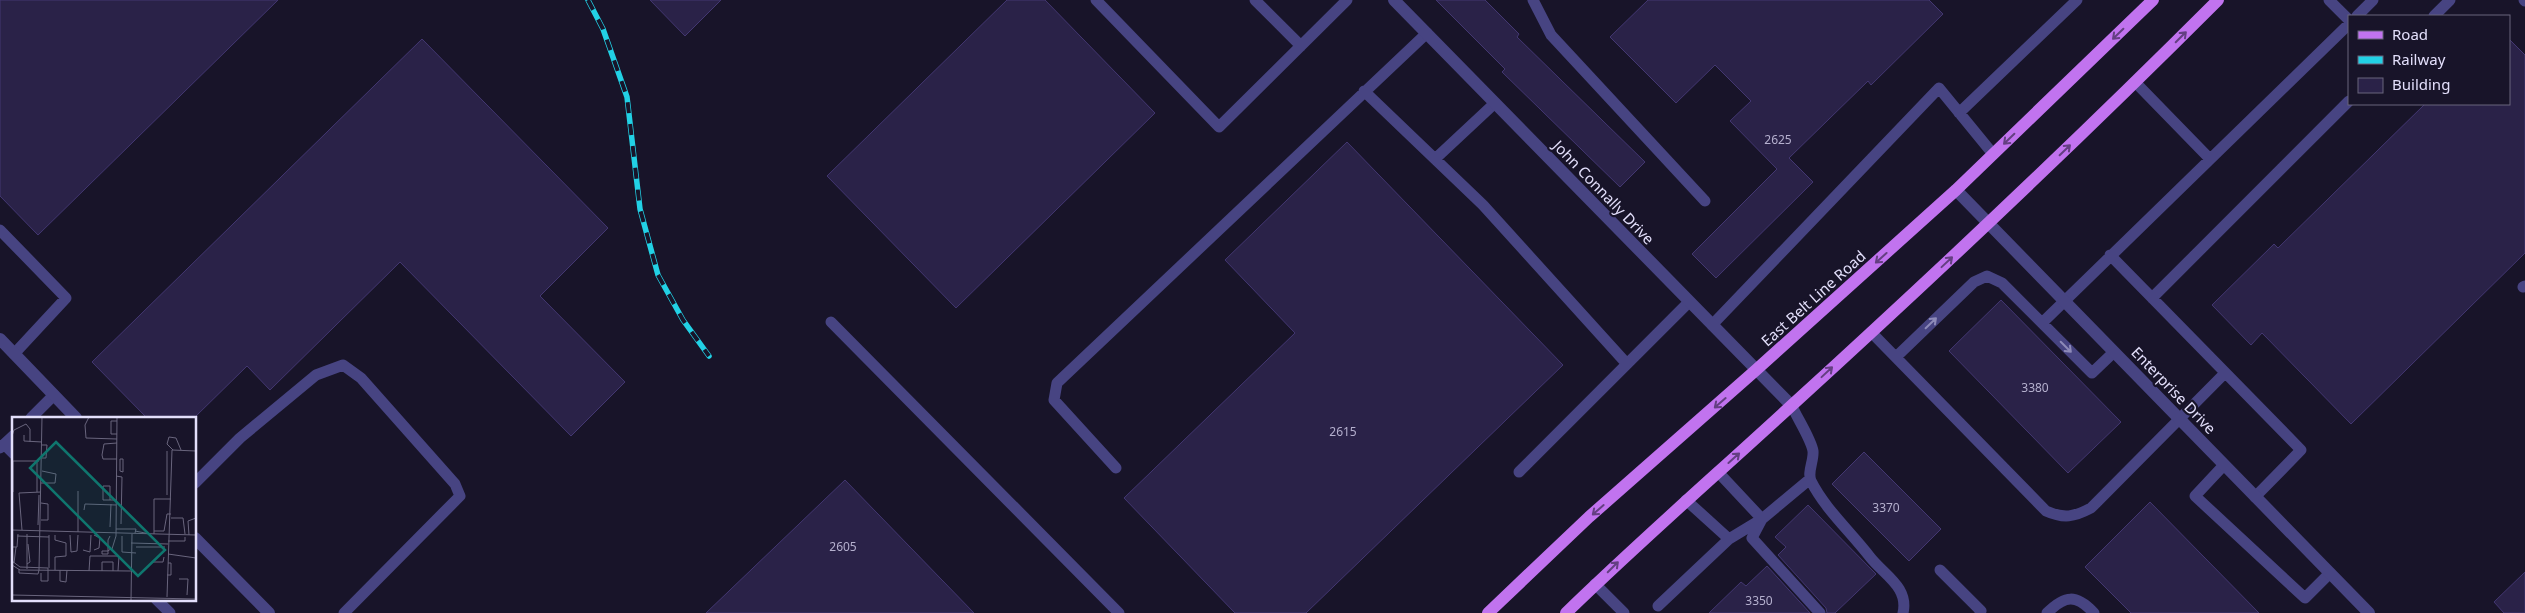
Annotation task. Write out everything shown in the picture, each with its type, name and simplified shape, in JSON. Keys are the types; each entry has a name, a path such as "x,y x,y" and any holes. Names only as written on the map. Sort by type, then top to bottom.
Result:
{"main road":[{"name":"East Belt Line Road","path":"1488,613 1589,517 1956,190 2153,0"},
{"path":"1566,613 1686,500 1792,406 1988,224 2218,0"}],"street":[{"name":"John Connally Drive","path":"1394,0 1792,406"},
{"name":"Enterprise Drive","path":"1956,190 2369,613"},
{"path":"0,339 75,417"},
{"path":"196,539 268,613"}],"lane":[{"path":"1096,0 1219,128 1347,0"},
{"path":"1255,0 1301,46"},
{"path":"1533,0 1551,35 1704,202"},
{"path":"1959,113 2077,0"},
{"path":"2329,0 2348,21"},
{"path":"2357,15 2373,0"},
{"path":"2435,15 2450,0"},
{"path":"2042,324 2064,300 2348,23"},
{"path":"1116,468 1054,400 1057,383 1364,90 1427,33"},
{"path":"2135,82 2210,159"},
{"path":"1712,325 1939,88 1993,154"},
{"path":"1364,90 1483,205 1628,364"},
{"path":"2152,298 2348,102"},
{"path":"1435,159 1495,103"},
{"path":"0,230 66,298 14,354"},
{"path":"2110,255 2301,450 2255,497"},
{"path":"1896,357 1974,282 1987,276 2002,284 2092,373 2114,352"},
{"path":"1519,472 1689,302"},
{"path":"831,322 1119,613"},
{"path":"1871,332 2046,511 2058,517 2074,517 2091,508 2225,373"},
{"path":"196,482 240,438 316,375 343,365 361,378 455,484 460,496 344,613"},
{"path":"32,417 54,395"},
{"path":"1792,406 1813,451 1810,479 1820,497 1859,541 1871,559 1899,586 1905,603 1903,613"},
{"path":"2,446 12,437"},
{"path":"2224,465 2195,496 2305,598 2330,573"},
{"path":"1718,472 1762,519"},
{"path":"1658,606 1729,539 1762,519 1810,479"},
{"path":"1686,500 1729,539"},
{"path":"1762,519 1752,538 1820,613"},
{"path":"1940,570 1980,613"},
{"path":"1595,584 1624,613"},
{"path":"2047,613 2058,602 2070,598 2085,604 2094,613"},
{"path":"157,600 170,613"}],"building":[{"path":"0,0 278,0 38,235 0,196"},
{"path":"650,0 721,0 685,36"},
{"path":"1007,0 1045,0 1155,113 956,308 827,176"},
{"path":"1436,0 1485,0 1519,34 1517,37 1645,162 1620,187 1502,72 1505,69"},
{"path":"1648,0 1929,0 1943,14 1871,85 1868,81 1789,158 1813,182 1716,278 1692,254 1777,169 1730,121 1751,101 1715,65 1676,103 1610,37"},
{"path":"422,39 608,228 540,296 625,382 571,436 400,262 270,390 247,366 195,417 146,417 92,362"},
{"path":"2510,40 2525,55 2525,253 2351,424 2262,333 2251,345 2212,305 2274,244 2278,248 2424,105 2510,105"},
{"path":"1347,142 1563,365 1306,613 1235,613 1124,498 1295,333 1225,260"},
{"path":"2001,300 2121,422 2068,473 1949,351"},
{"path":"1864,452 1941,529 1909,561 1832,484"},
{"path":"845,480 974,613 706,613"},
{"path":"2150,502 2259,613 2131,613 2085,567"},
{"path":"1808,505 1876,574 1835,613 1827,613 1826,608 1778,555 1786,547 1775,537"},
{"path":"1767,566 1810,613 1709,613 1741,582 1746,586"},
{"path":"2525,572 2525,613 2504,613 2494,602"}],"railway":[{"path":"588,0 603,29 627,97 640,209 658,275 683,320 709,356"}]}
